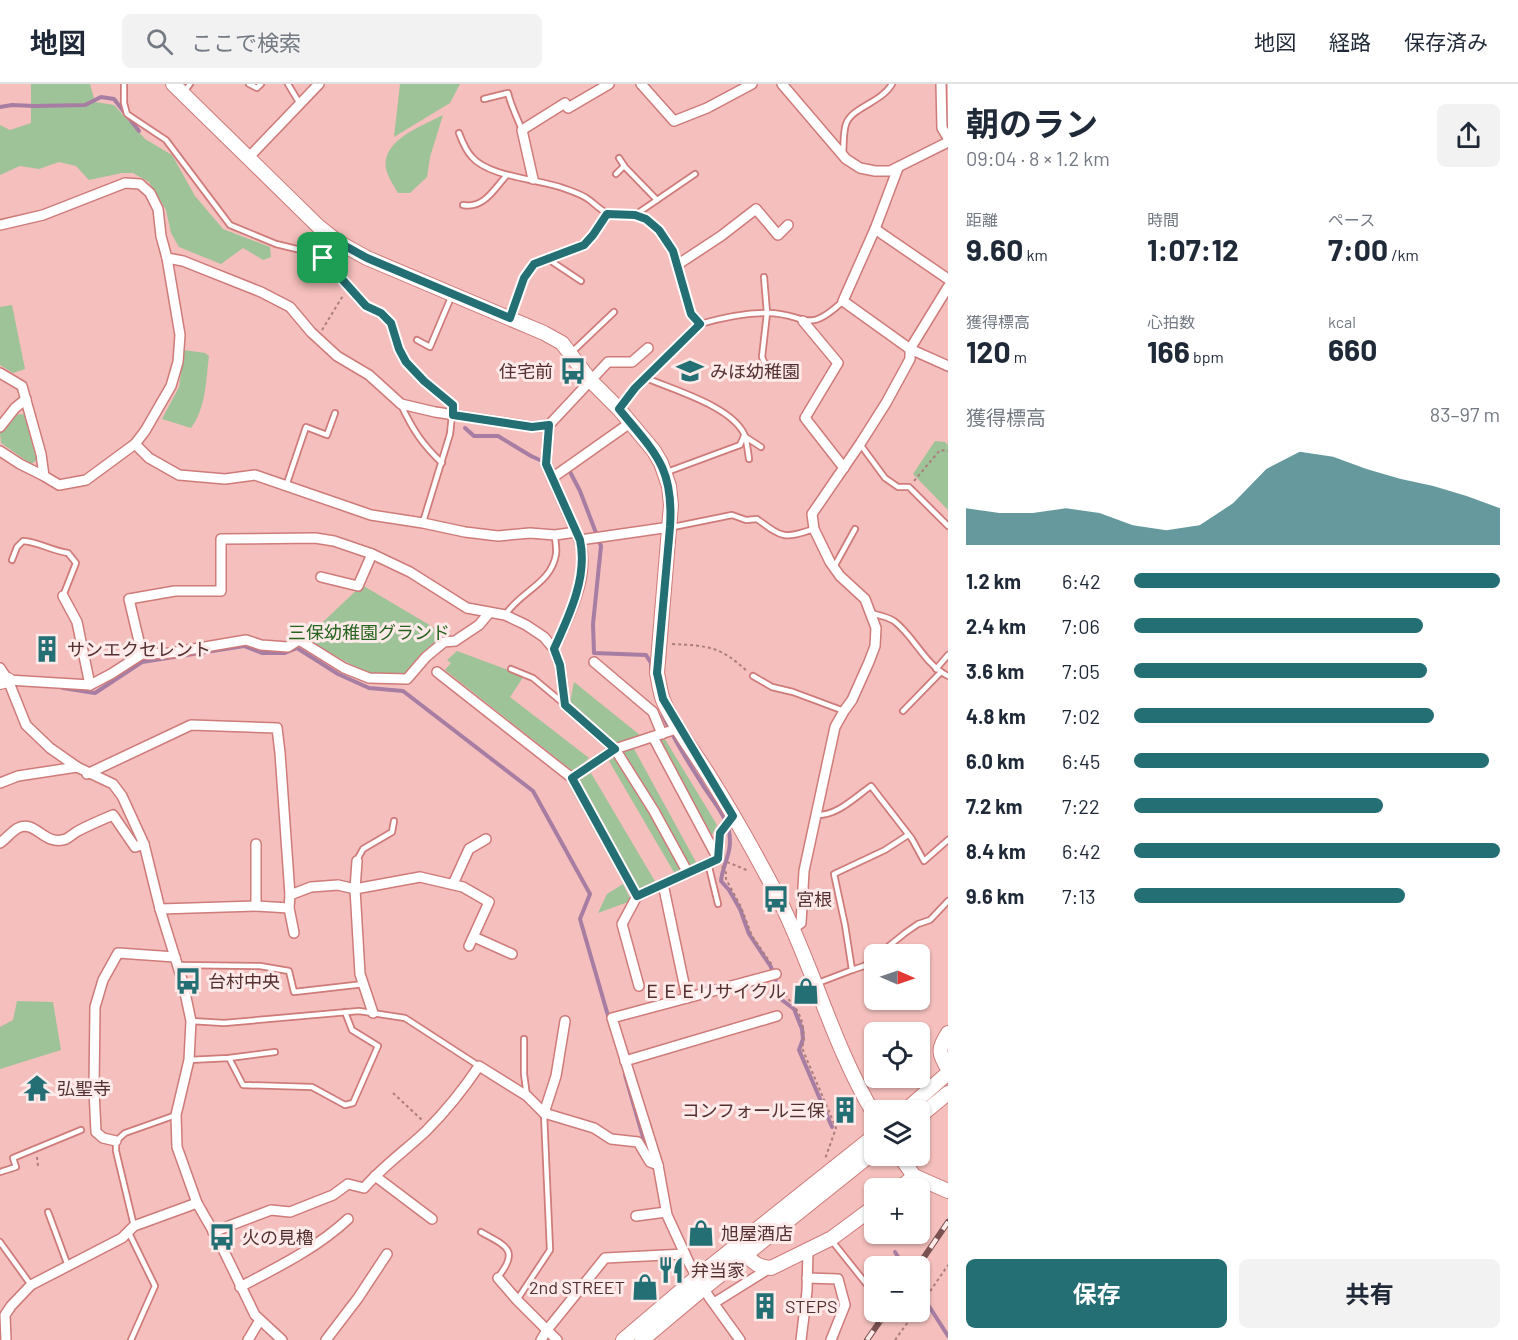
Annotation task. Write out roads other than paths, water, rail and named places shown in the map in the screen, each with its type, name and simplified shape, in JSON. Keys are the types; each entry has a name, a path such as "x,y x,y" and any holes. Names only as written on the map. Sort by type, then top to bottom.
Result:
{"street":[{"path":"248,158 319,84"},
{"path":"533,179 522,130 565,103 568,108 609,84"},
{"path":"641,84 674,121 707,108 752,84"},
{"path":"782,84 843,156 860,168 875,171 891,171 948,140 942,128 941,84"},
{"path":"182,87 248,158 318,226 338,242 367,258 544,333 562,344 590,380 619,409 654,451 669,486 671,505 657,673 663,699 733,816 776,894 793,929 849,1068 866,1100"},
{"path":"898,168 875,229 843,301 910,349 948,366"},
{"path":"0,225 43,215 124,183 140,184 150,193 158,208 161,236 180,335 178,362 171,386 146,430 135,444 86,480 59,485 0,451"},
{"path":"677,265 756,209 778,235 788,225"},
{"path":"875,229 948,279"},
{"path":"167,258 183,261 261,292 290,307 337,356 369,375 401,404 453,415 532,427 549,425"},
{"path":"793,929 801,923 804,871 836,727 852,700 875,646 876,628 865,599 834,567 814,529 812,514 860,444 910,359 910,349 948,287"},
{"path":"803,321 838,363 805,418 844,468"},
{"path":"554,649 569,616 583,565 578,536 546,464 549,425 608,362 632,362 648,348"},
{"path":"0,373 22,386 41,454 44,476"},
{"path":"0,427 15,408 26,399"},
{"path":"552,478 630,423"},
{"path":"135,444 149,458 179,476 225,479 255,475 371,515 465,532 498,536 530,533 578,536 670,527"},
{"path":"142,654 129,599 175,591 221,591 221,539 315,538 334,541 372,554 410,572 467,608 505,615 526,625 544,638 554,649 560,665 565,705 615,749 654,811 688,873"},
{"path":"321,577 358,586 372,554"},
{"path":"63,596 77,622 90,685"},
{"path":"4,681 90,685 142,654 170,653 246,640 274,647 288,647 299,640 344,668 369,678 407,679 444,642 455,641 479,625 489,613"},
{"path":"594,662 653,712 657,735 718,859"},
{"path":"0,668 26,725 50,748 87,774 112,784 122,796 144,844 191,1021 189,1060 176,1115 177,1147 197,1203 255,1315 282,1340"},
{"path":"437,672 572,778 637,896"},
{"path":"87,774 191,725 277,728 290,895 289,908 294,933"},
{"path":"572,778 615,749 679,728"},
{"path":"0,783 18,776 77,767"},
{"path":"0,843 19,828 29,826 51,840 66,839 113,815 135,847 144,844"},
{"path":"718,859 720,833 733,816"},
{"path":"453,884 470,849 486,839"},
{"path":"256,844 256,906"},
{"path":"639,986 622,924 637,896 718,859"},
{"path":"357,861 355,889 360,974 373,1013"},
{"path":"290,895 311,887 338,885 355,889 420,878 453,884 489,902 469,946"},
{"path":"663,884 687,998"},
{"path":"160,909 256,906 289,908"},
{"path":"474,937 512,954"},
{"path":"116,1141 103,1138 96,1132 95,1007 103,980 118,953 176,961"},
{"path":"740,1340 700,1282 666,1212 658,1165 612,1018 776,974"},
{"path":"625,1061 777,1016"},
{"path":"544,1113 556,1076 566,1021"},
{"path":"948,1033 939,1049 948,1069"},
{"path":"213,1232 271,1210 290,1212 333,1195 348,1184 364,1188 458,1097 479,1066 527,1096 544,1113 594,1128 611,1139 638,1142 650,1162 658,1165"},
{"path":"917,1100 948,1073"},
{"path":"930,1108 948,1093"},
{"path":"622,1340 700,1282 864,1144"},
{"path":"642,1340 700,1282 746,1254 864,1160"},
{"path":"907,1166 914,1176 948,1191"},
{"path":"375,1176 432,1219"},
{"path":"6,1340 6,1315 11,1306 31,1285 69,1266 131,1229 197,1203"},
{"path":"636,1216 666,1212"},
{"path":"714,1303 771,1268 831,1238 864,1214"},
{"path":"240,1287 295,1258 335,1231 348,1218"},
{"path":"801,1340 808,1250"},
{"path":"326,1340 358,1298 387,1254"},
{"path":"541,1340 605,1258 685,1254"},
{"path":"746,1254 760,1267 771,1268"},
{"path":"498,1278 557,1340"},
{"path":"807,1278 838,1279 845,1305 831,1340"},
{"path":"248,1340 260,1320"}],"lane":[{"path":"124,84 124,103 128,114 166,140 230,225 276,244 316,254 323,258 366,306 381,313 391,323 399,349 406,362 424,381 453,405 453,415 442,463 423,523"},
{"path":"249,84 257,88 261,84"},
{"path":"288,84 300,104"},
{"path":"843,156 846,124 850,117 887,93 892,84"},
{"path":"484,99 508,93 522,130"},
{"path":"459,133 472,158 485,166 507,175 533,179 586,198 607,214 635,215 646,219 659,230 673,251 691,314 700,324"},
{"path":"619,158 657,200"},
{"path":"616,174 624,166"},
{"path":"635,215 695,174"},
{"path":"463,205 473,207 483,202 507,175"},
{"path":"510,318 524,278 534,264 584,245 607,214"},
{"path":"323,258 338,242"},
{"path":"548,259 580,281"},
{"path":"764,277 767,313 762,357 769,373"},
{"path":"428,353 453,293"},
{"path":"619,409 635,388 700,324 767,313 810,322 824,316 843,301"},
{"path":"570,354 614,312"},
{"path":"417,340 430,346"},
{"path":"646,378 722,411 733,419 744,436 749,459"},
{"path":"401,404 414,432 442,463"},
{"path":"286,486 306,427 327,435 335,413"},
{"path":"744,436 761,447"},
{"path":"664,473 740,445 744,436"},
{"path":"860,444 885,478 898,487 909,487 948,526"},
{"path":"670,527 732,515 746,520 757,519 780,536 794,536 814,529"},
{"path":"834,567 855,529"},
{"path":"505,615 512,604 538,585 551,569 556,554 555,535"},
{"path":"12,560 23,541 34,542 68,553 76,563 63,596"},
{"path":"871,613 893,620 939,671 948,676"},
{"path":"903,711 939,671 948,655"},
{"path":"511,669 533,678 565,705"},
{"path":"753,676 772,687 793,692 844,711"},
{"path":"816,815 827,815 837,810 871,786 908,835 924,861 948,840"},
{"path":"357,861 363,849 392,832 394,821"},
{"path":"852,970 834,874 885,850 908,835"},
{"path":"708,863 718,904"},
{"path":"891,944 918,924 930,920 948,901"},
{"path":"176,961 260,966 289,971 294,992 364,984"},
{"path":"815,985 864,966"},
{"path":"191,1021 224,1023 359,1011 373,1013 405,1018 479,1066"},
{"path":"229,1058 243,1085 312,1086 345,1105 353,1102 378,1046 352,1030 345,1012"},
{"path":"524,1039 524,1074 527,1096"},
{"path":"189,1060 275,1052"},
{"path":"517,1300 550,1250 544,1113"},
{"path":"131,1340 155,1286 131,1229 116,1141 125,1133 176,1115"},
{"path":"0,1172 16,1167 13,1158 81,1130"},
{"path":"48,1212 69,1266"},
{"path":"481,1232 504,1245 509,1253 508,1266 498,1278"},
{"path":"831,1238 864,1281"},
{"path":"0,1242 31,1285"}],"waterway":[{"path":"0,107 85,105 101,97 114,99 139,131"},
{"path":"465,428 474,436 498,436 551,465 555,474"},
{"path":"565,472 569,470 580,491 601,546 593,624 594,653 646,655 651,663 651,670"},
{"path":"63,688 95,693 142,662 244,646 262,653 285,653 297,648 338,674 369,688 403,691 533,791 590,894 580,919 609,1019"},
{"path":"663,715 682,752 725,819 730,845 721,881 740,909 749,934 771,967 782,1000 794,1009 802,1029 803,1039 799,1050 832,1127"},
{"path":"625,1075 647,1151"},
{"path":"895,1252 898,1256"},
{"path":"930,1308 948,1336"}],"railway":[{"path":"925,1256 948,1222"},
{"path":"867,1340 879,1322"}],"place":[{"name":"住宅前","path":"573,371"},
{"name":"みほ幼稚園","path":"690,371"},
{"name":"サンエクセレント","path":"47,649"},
{"name":"宮根","path":"776,899"},
{"name":"台村中央","path":"188,981"},
{"name":"ＥＥＥリサイクル","path":"806,991"},
{"name":"弘聖寺","path":"37,1088"},
{"name":"コンフォール三保","path":"845,1110"},
{"name":"旭屋酒店","path":"701,1233"},
{"name":"火の見櫓","path":"222,1237"},
{"name":"弁当家","path":"671,1270"},
{"name":"2nd STREET","path":"645,1287"},
{"name":"STEPS","path":"765,1306"}],"park label":[{"name":"三保幼稚園グランド","path":"369,632"}]}
